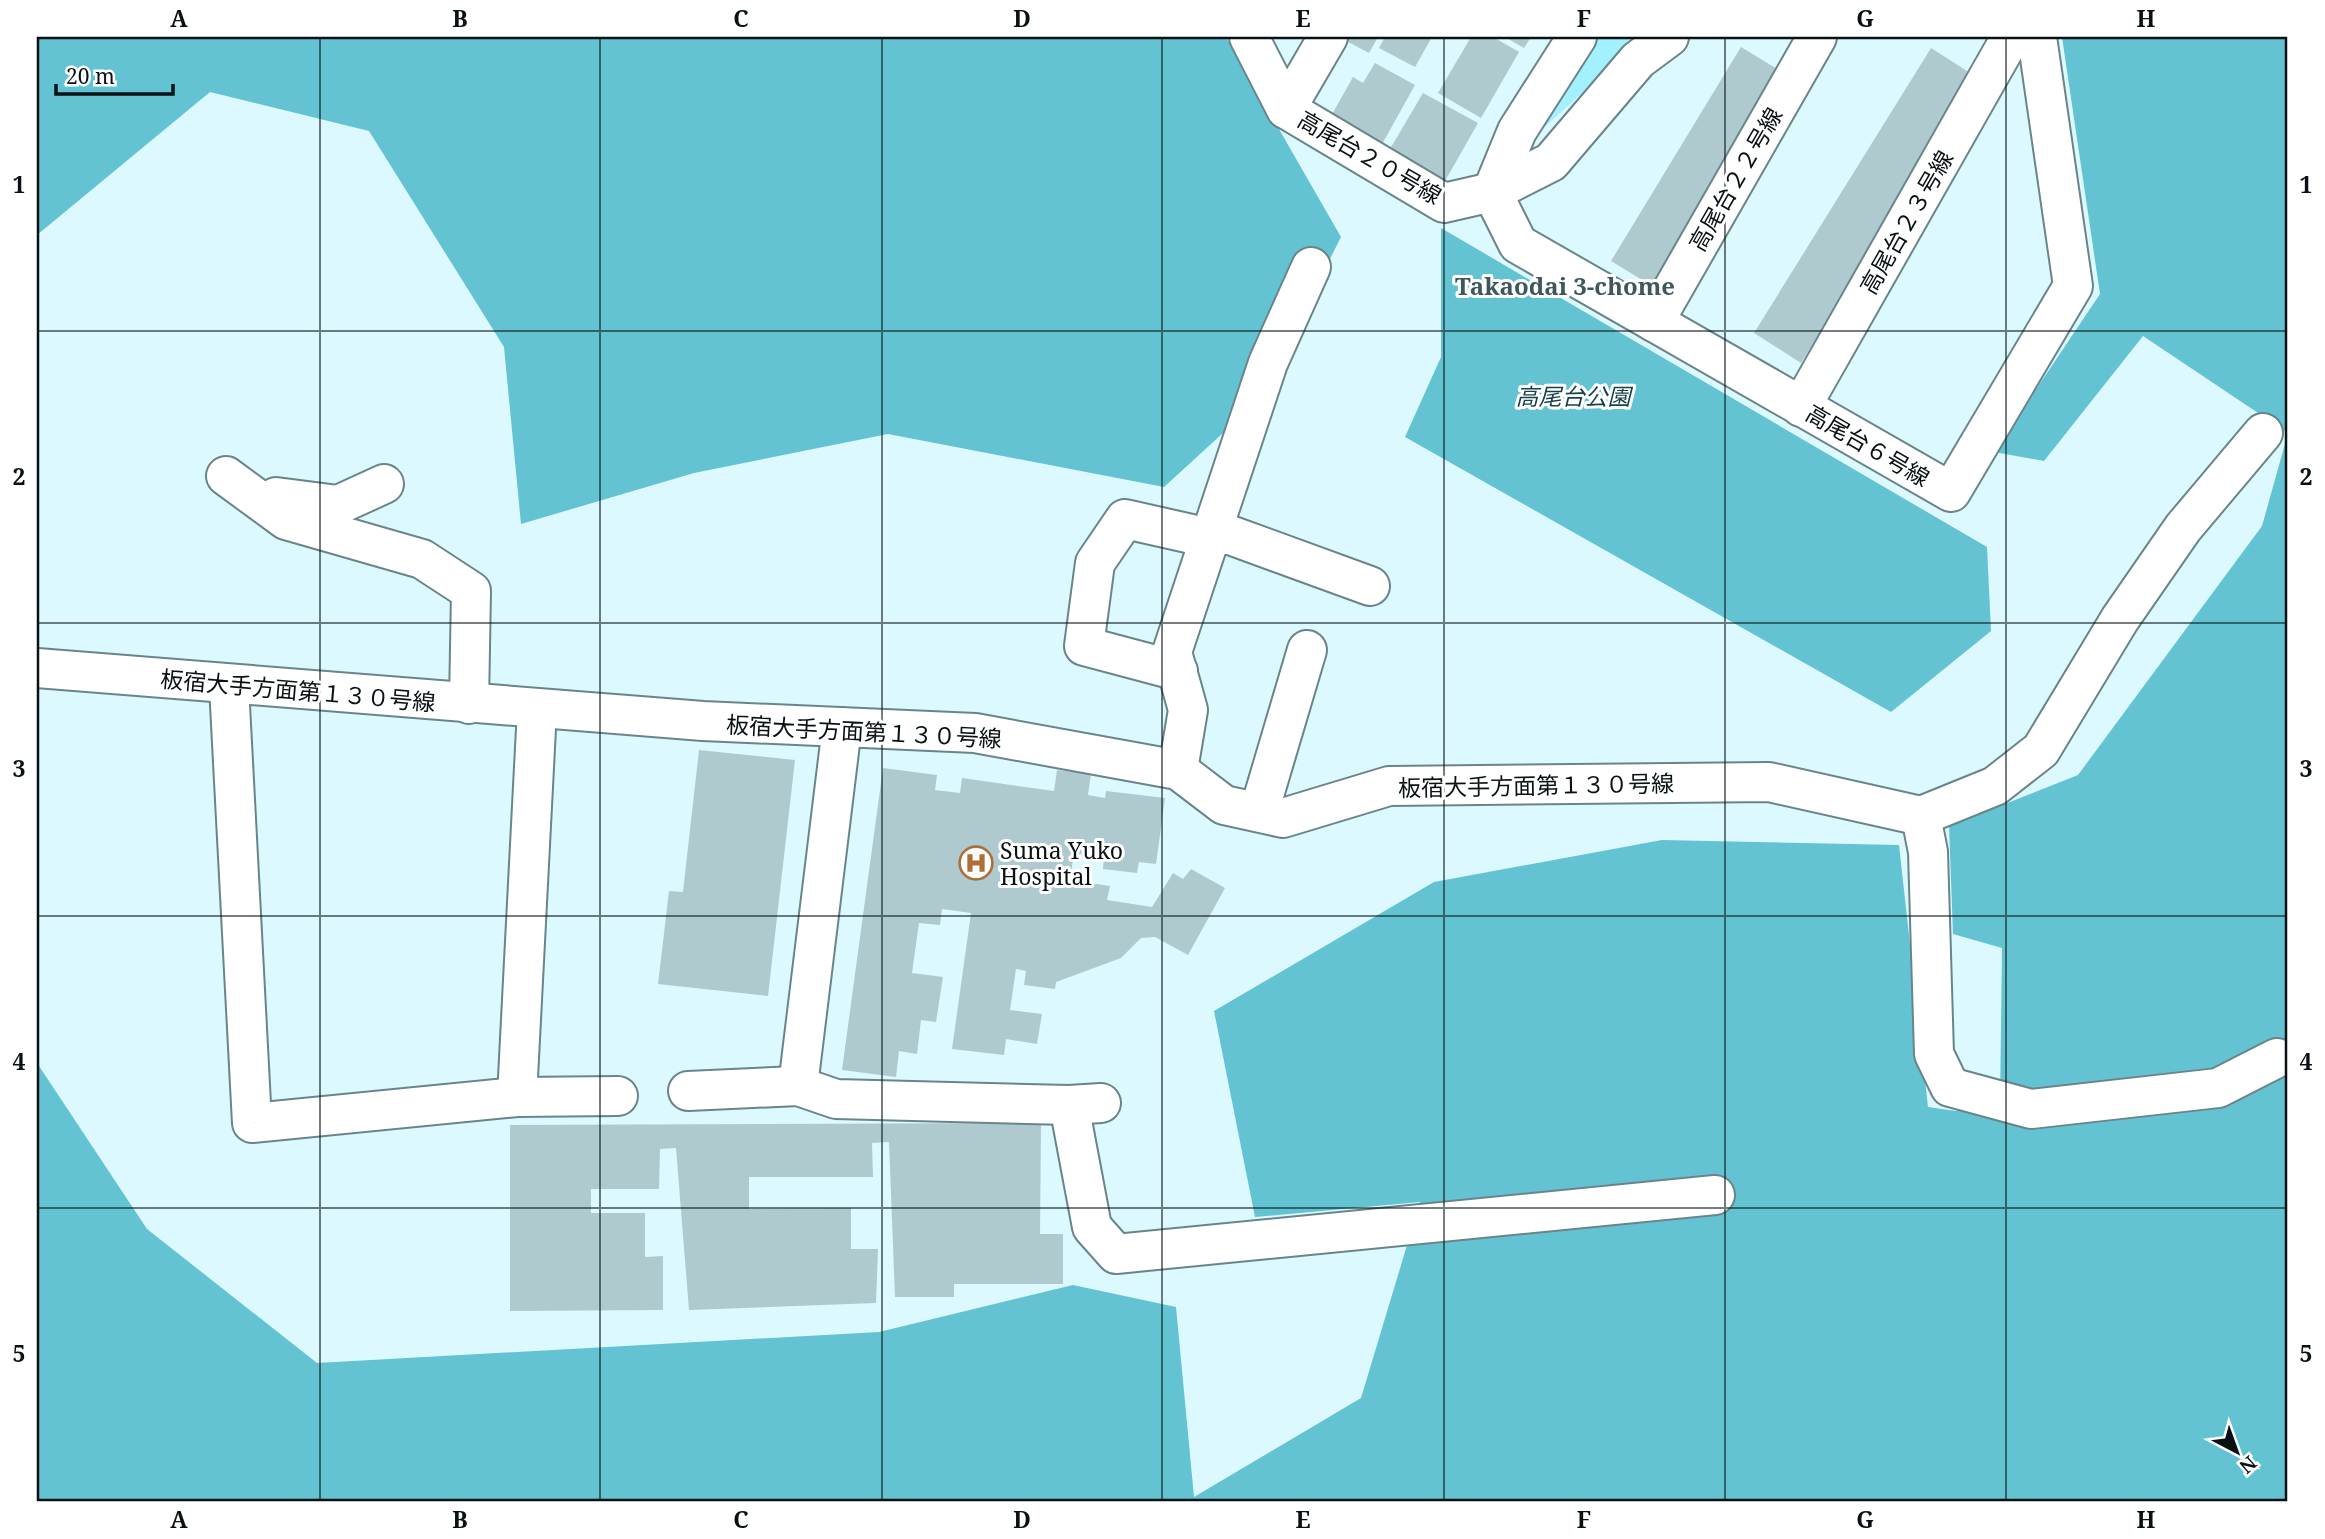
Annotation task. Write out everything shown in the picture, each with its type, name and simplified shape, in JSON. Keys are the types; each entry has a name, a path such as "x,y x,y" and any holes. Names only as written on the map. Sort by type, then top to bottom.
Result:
{"street":[{"name":"高尾台２０号線","path":"1249,37 1286,109 1444,203 1492,192"},
{"path":"1286,109 1328,37"},
{"path":"1492,192 1517,131 1577,37"},
{"path":"1492,192 1551,162 1638,60 1669,37"},
{"name":"高尾台２２号線","path":"1654,322 1817,37"},
{"name":"高尾台２３号線","path":"1801,407 2011,37"},
{"name":"高尾台６号線","path":"1492,192 1518,244 1951,492 2073,286 2036,37"},
{"path":"1178,770 1188,710 1172,652 1268,363 1311,267"},
{"path":"2263,433 2183,528 2120,619 2041,750 1995,786 1921,816 1928,852 1934,1054 1950,1087 2031,1109 2218,1088 2277,1058"},
{"path":"384,484 338,505 240,486 286,520 422,559 471,591 469,704"},
{"path":"1178,671 1084,646 1095,563 1125,519 1196,535 1230,535 1370,586"},
{"path":"1259,812 1307,650"},
{"name":"板宿大手方面第１３０号線","path":"37,668 229,686 703,721 975,733 1178,770 1224,805 1283,818 1388,786 1769,782 1921,816"},
{"path":"229,686 252,1123 517,1097 618,1096"},
{"path":"517,1097 537,709"},
{"path":"798,1086 842,727"},
{"path":"688,1091 798,1086 836,1099 1085,1104 1092,1227 1116,1254 1715,1195"}],"shaded area":[{"path":"1600,37 1644,37 1528,142"}],"green space":[{"path":"37,37 1226,37 1341,237 1258,401 1164,487 888,434 694,473 521,524 504,347 369,131 210,92 37,235"},
{"path":"2062,37 2288,37 2288,433 2143,336 2044,461 1994,452 2100,294"},
{"name":"高尾台公園","path":"1441,228 1987,547 1991,631 1891,712 1405,437 1441,357"},
{"path":"2288,433 2288,1502 37,1502 37,1063 147,1229 317,1363 879,1332 1073,1285 1176,1307 1194,1497 1361,1398 1420,1202 1255,1217 1214,1011 1434,882 1662,840 1899,845 1928,1107 1956,1111 2000,1106 2002,948 1953,934 1949,826 2078,775 2262,526"}],"building":[{"path":"1339,37 1378,37 1369,53"},
{"path":"1385,37 1432,37 1415,67 1379,48"},
{"path":"1471,37 1493,37 1519,52 1481,118 1438,93"},
{"path":"1505,37 1531,37 1524,48"},
{"path":"1741,47 1787,75 1657,289 1611,261"},
{"path":"1931,48 1978,78 1801,363 1754,333"},
{"path":"1375,63 1415,85 1381,146 1330,118 1353,77 1363,83"},
{"path":"1423,93 1478,123 1445,181 1390,149"},
{"path":"699,750 795,760 768,996 658,984 669,891 683,892"},
{"path":"883,768 937,775 935,790 960,793 962,778 1054,791 1057,770 1091,774 1088,795 1105,798 1106,791 1165,798 1156,864 1139,862 1137,873 1103,869 1104,858 1074,853 1070,880 1110,886 1107,900 1152,907 1173,873 1183,879 1191,869 1225,888 1188,955 1155,937 1141,938 1121,958 1056,982 1055,989 1024,985 1026,971 1016,969 1010,1010 1042,1014 1037,1044 1006,1039 1004,1055 952,1049 971,913 942,909 940,925 919,923 912,973 943,977 936,1022 921,1020 917,1054 899,1051 896,1077 842,1070"},
{"path":"1041,1123 1040,1234 1063,1234 1063,1284 954,1284 954,1297 895,1297 889,1142 872,1143 873,1177 749,1177 749,1209 851,1208 851,1249 878,1249 876,1303 689,1310 676,1148 660,1149 659,1189 591,1189 591,1213 645,1213 645,1257 663,1256 663,1310 510,1311 510,1125"}],"place":[{"name":"Suma Yuko Hospital","path":"976,863"}],"district":[{"name":"Takaodai 3-chome","path":"1565,285"}]}
